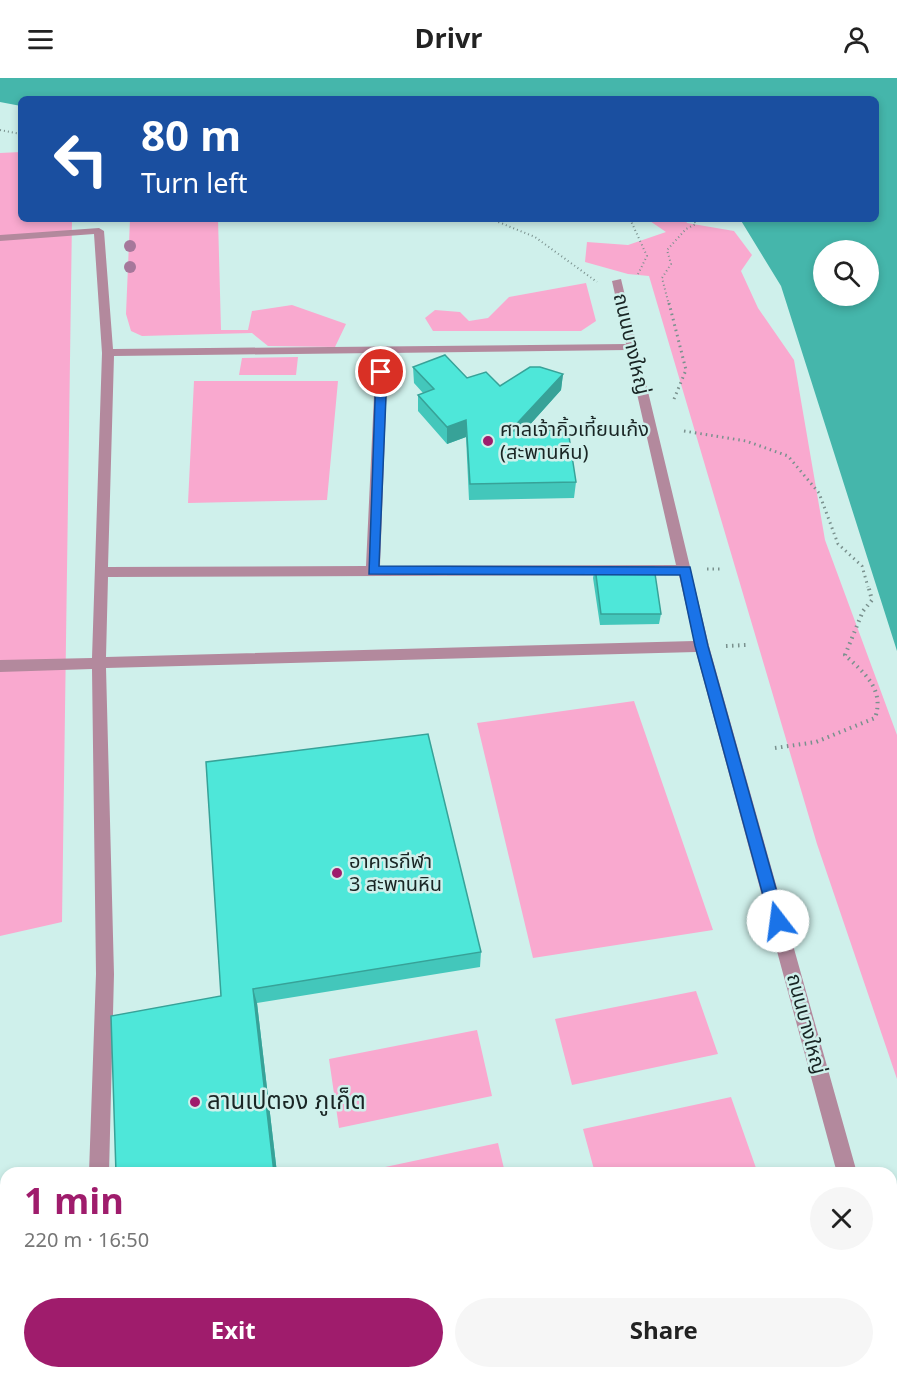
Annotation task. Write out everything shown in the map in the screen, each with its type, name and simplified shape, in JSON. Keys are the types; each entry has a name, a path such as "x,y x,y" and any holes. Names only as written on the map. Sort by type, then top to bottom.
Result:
{"street":[{"path":"0,238 99,231 108,353 99,662 105,974 99,1167"},
{"name":"ถนนบางใหญ่","path":"617,281 702,646 845,1167"},
{"path":"108,353 631,347"},
{"path":"373,571 382,350"},
{"path":"101,572 686,570"},
{"path":"0,666 702,646"}],"path":[{"path":"0,130 18,133"},
{"path":"501,222 522,228 553,247 597,282"},
{"path":"617,281 641,273 647,256 641,238 632,222"},
{"path":"674,399 686,370 662,278 670,264 667,250 686,229 696,224 695,222"},
{"path":"684,431 746,441 788,456 819,494 838,544 862,567 872,600 863,611 857,631 844,655 876,686 881,707 875,718 816,742 775,748"}],"shaded area":[{"path":"18,152 18,222 72,222 62,922 0,936 0,153"},
{"path":"130,222 218,222 221,330 248,330 252,311 292,305 346,324 335,347 268,346 252,333 142,336 131,331 126,314"},
{"path":"651,222 686,222 734,231 752,255 741,271 758,308 794,360 825,540 897,735 897,1079 817,844 649,276 628,274 585,262 587,242 628,245 666,232"},
{"path":"586,283 596,321 581,331 433,331 425,318 435,310 460,312 469,321 488,318 509,297"},
{"path":"298,357 296,375 239,375 242,358"},
{"path":"194,381 338,381 327,500 188,503"},
{"path":"634,701 713,930 533,958 477,723"},
{"path":"696,991 718,1054 572,1085 555,1019"},
{"path":"477,1030 492,1096 339,1128 329,1059"},
{"path":"731,1097 756,1167 593,1167 583,1129"},
{"path":"498,1143 504,1167 385,1167"}],"water":[{"path":"0,78 897,78 897,651 781,286 742,222 879,222 879,96 18,96 18,105 0,102"}],"building":[{"path":"445,355 467,378 486,372 500,386 530,367 540,367 563,374 510,431 568,430 576,482 470,484 466,420 447,427 418,395 434,389 413,367"},
{"path":"595,567 654,567 661,614 601,614"},
{"name":"อาคารกีฬา 3 สะพานหิน","path":"428,734 481,952 253,989 273,1167 116,1167 111,1016 221,996 206,762"}],"place":[{"name":"ศาลเจ้ากิ้วเที้ยนเก้ง (สะพานหิน)","path":"488,441"},
{"name":"อาคารกีฬา 3 สะพานหิน","path":"337,873"},
{"name":"ลานเปตอง ภูเก็ต","path":"195,1102"}],"route":[{"path":"381,372 373,571 686,570 702,646 778,921"}]}
